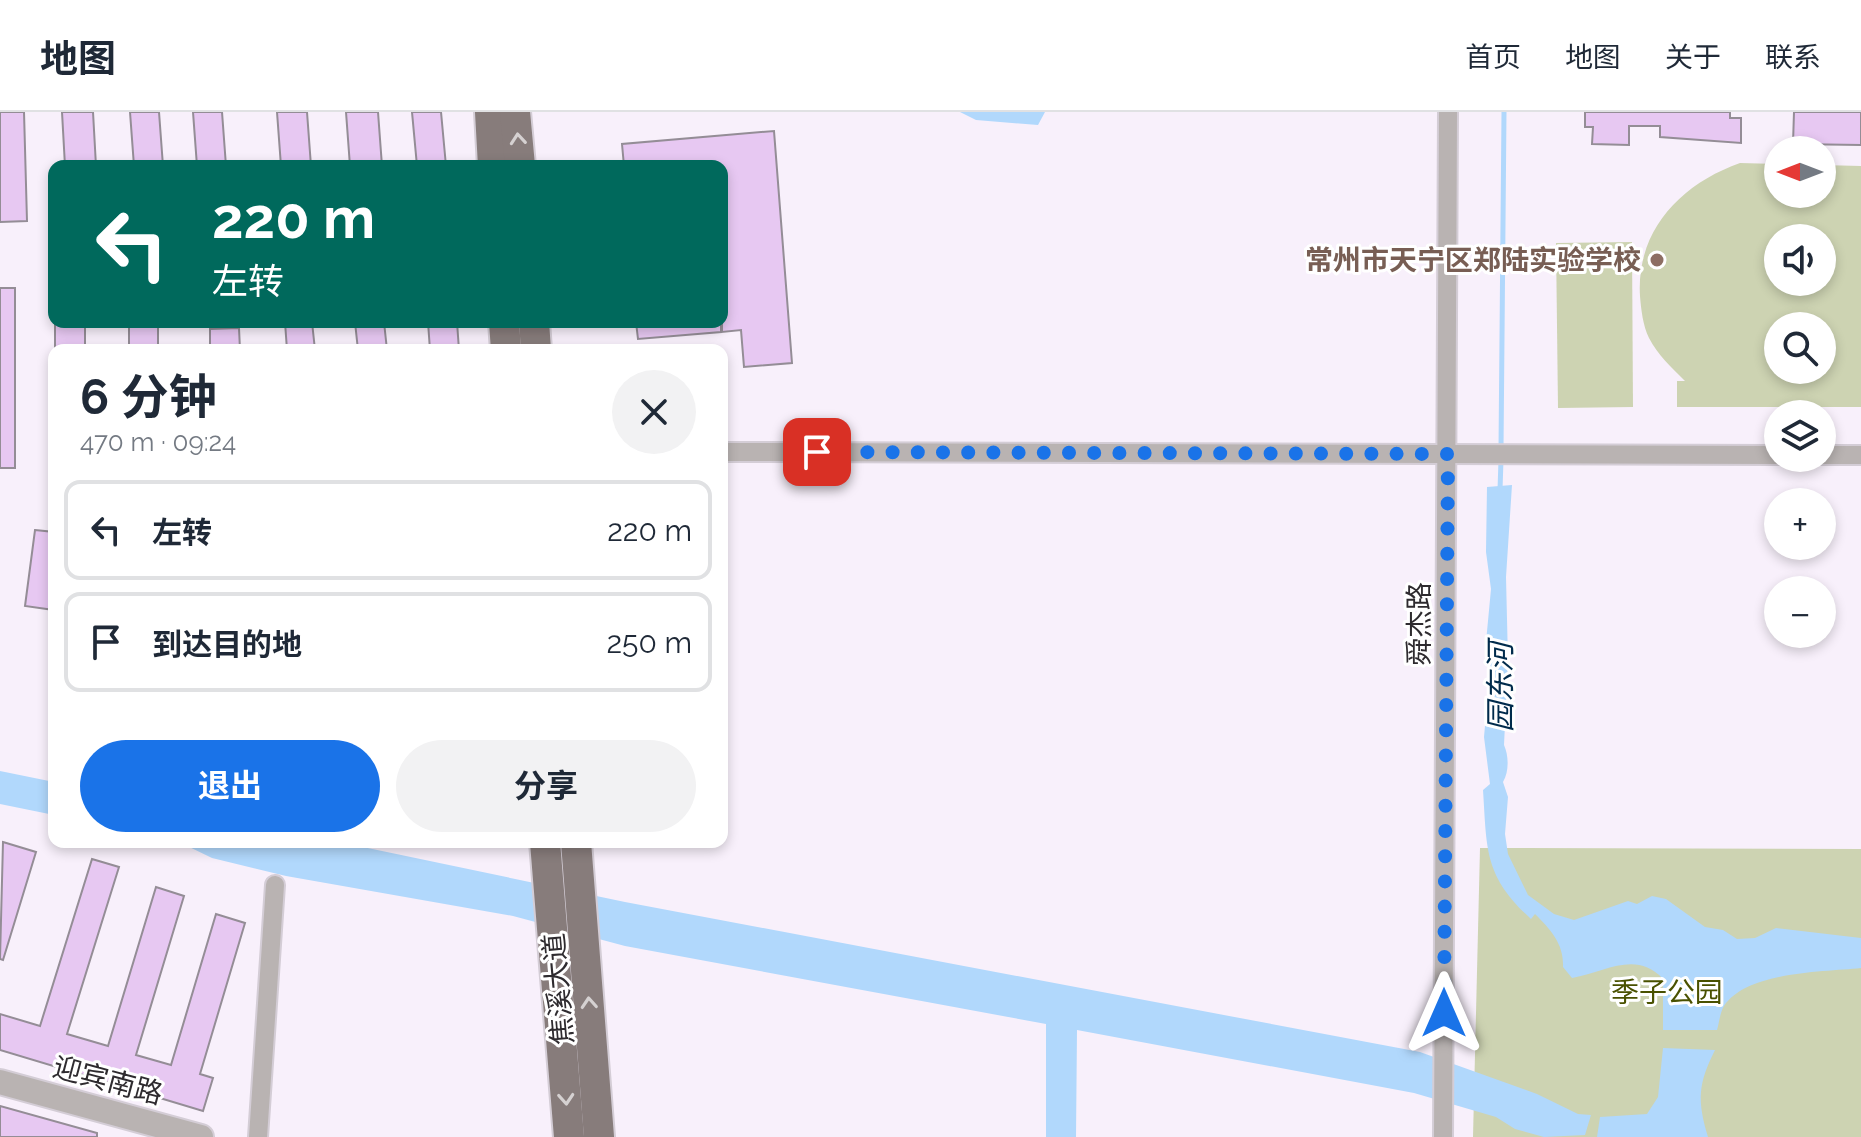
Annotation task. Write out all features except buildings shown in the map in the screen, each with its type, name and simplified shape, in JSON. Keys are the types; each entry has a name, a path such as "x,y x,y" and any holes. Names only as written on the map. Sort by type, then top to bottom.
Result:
{"main road":[{"path":"490,112 493,160"},
{"path":"515,112 519,160"},
{"name":"焦溪大道","path":"576,848 599,1137"},
{"name":"焦溪大道","path":"547,857 569,1137"}],"street":[{"name":"舜杰路","path":"1443,1137 1448,112"},
{"path":"728,452 1764,455"},
{"path":"1836,455 1861,455"},
{"path":"258,1137 275,885"},
{"name":"迎宾南路","path":"0,1082 201,1137"}],"green space":[{"path":"1740,163 1764,164 1764,208 1836,208 1836,165 1861,166 1861,407 1836,407 1836,400 1764,400 1764,407 1677,407 1677,381 1685,381 1661,355 1647,333 1640,301 1641,272 1654,230 1681,197 1699,183"},
{"path":"1632,242 1633,407 1558,408 1556,243"},
{"name":"季子公园","path":"1480,848 1861,849 1861,1137 1473,1137"}],"water":[{"path":"960,112 1045,112 1038,125 976,120"},
{"path":"1512,485 1506,577 1508,661 1504,745 1508,764 1503,782 1508,797 1505,834 1508,854 1528,895 1554,914 1574,920 1628,901 1637,904 1652,896 1666,899 1705,927 1723,930 1737,939 1755,938 1776,928 1861,938 1861,968 1787,975 1768,980 1735,994 1724,1006 1717,1030 1663,1030 1663,979 1653,970 1631,964 1620,965 1572,978 1563,967 1559,944 1551,932 1535,914 1531,919 1504,889 1491,861 1483,790 1490,784 1484,737 1491,659 1486,642 1491,589 1486,552 1487,487"},
{"path":"0,771 48,781 48,814 0,804"},
{"path":"191,848 368,848 625,902 1420,1052 1537,1094 1578,1114 1591,1115 1585,1135 1544,1137 1515,1129 1496,1117 1414,1093 1077,1030 1076,1137 1046,1137 1046,1024 625,946 513,916 286,876 212,858"},
{"path":"1663,1048 1715,1050 1701,1092 1708,1137 1597,1137 1600,1117 1647,1114 1658,1097"}],"waterway":[{"name":"园东河","path":"1501,450 1504,112"},
{"name":"园东河","path":"1500,490 1501,460"}],"place":[{"name":"常州市天宁区郑陆实验学校","path":"1657,260"}],"route":[{"path":"817,452 1448,454 1444,1013"}]}
